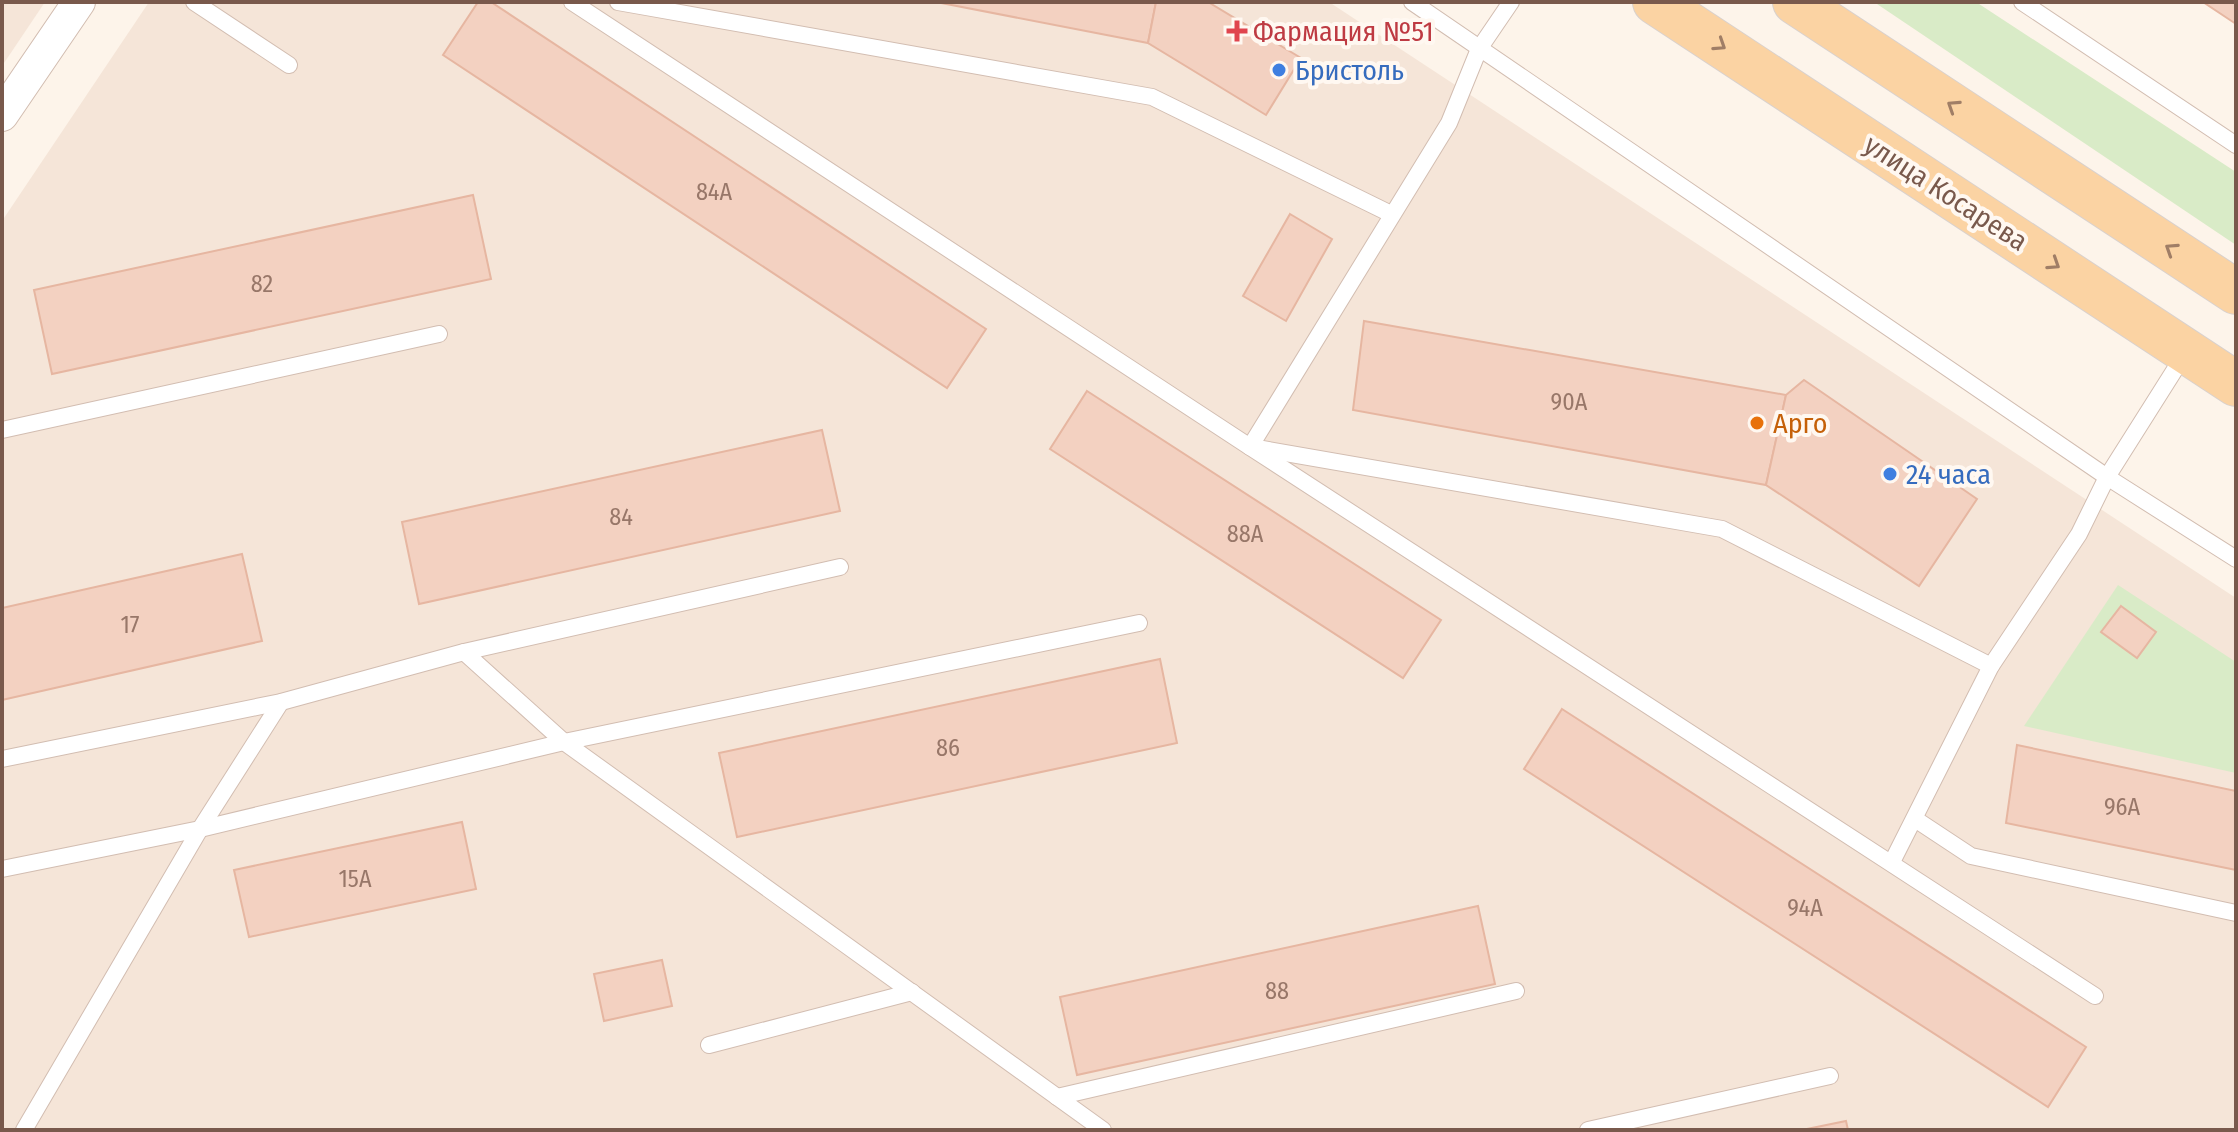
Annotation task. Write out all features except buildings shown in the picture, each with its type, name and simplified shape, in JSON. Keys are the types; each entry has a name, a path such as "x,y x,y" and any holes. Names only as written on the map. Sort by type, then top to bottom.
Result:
{"main road":[{"name":"улица Косарева","path":"1655,2 2236,384"},
{"path":"1795,2 2236,292"}],"street":[{"path":"2,115 79,2"}],"lane":[{"path":"194,2 289,65"},
{"path":"572,2 2095,996"},
{"path":"618,2 1152,97 1391,214"},
{"path":"1412,2 2107,477 2236,559"},
{"path":"1250,447 1449,123 1479,49 1511,2"},
{"path":"2022,2 2236,145"},
{"path":"2,430 439,334"},
{"path":"1892,862 1991,666 2079,534 2107,477 2187,351"},
{"path":"1250,447 1722,529 1991,666"},
{"path":"2,759 281,702 464,652 840,567"},
{"path":"2,869 200,829 564,742 1139,623"},
{"path":"464,652 564,742 1103,1130"},
{"path":"24,1130 200,829 281,702"},
{"path":"1915,819 1971,856 2236,913"},
{"path":"1057,1097 1516,991"},
{"path":"709,1045 912,992"},
{"path":"1588,1130 1830,1076"}],"shaded area":[{"path":"2,2 45,2 2,66"},
{"path":"149,2 1329,2 2236,598 2236,1130 2,1130 2,221"}],"green space":[{"path":"1874,2 1976,2 2236,172 2236,245"},
{"path":"2118,585 2236,662 2236,773 2024,726"}],"place":[{"name":"Фармация №51","path":"1237,31"},
{"name":"Бристоль","path":"1279,70"},
{"name":"Арго","path":"1757,423"},
{"name":"24 часа","path":"1890,474"}]}
